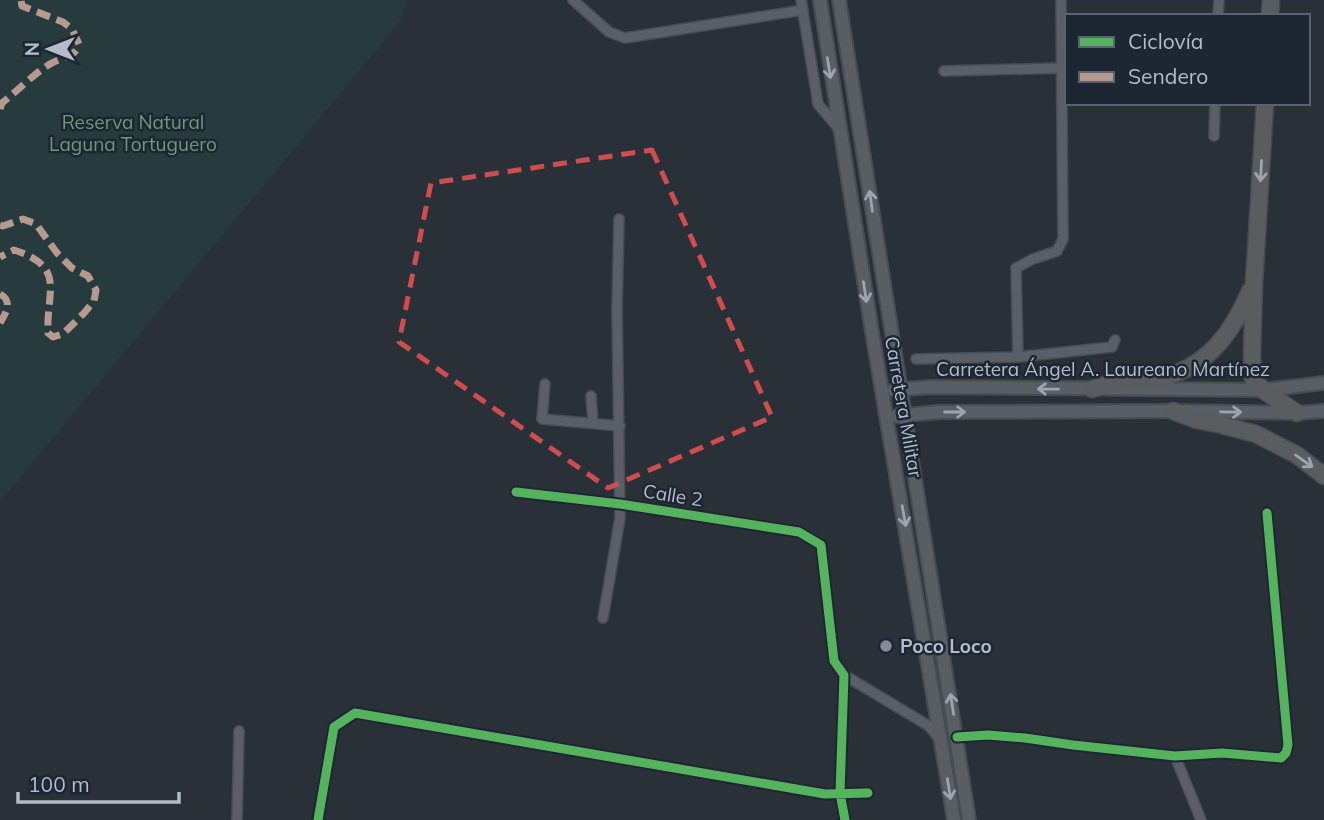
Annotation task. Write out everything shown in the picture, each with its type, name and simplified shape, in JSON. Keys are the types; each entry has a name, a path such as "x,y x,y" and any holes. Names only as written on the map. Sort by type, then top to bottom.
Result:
{"highway":[{"path":"1265,105 1254,283 1253,380 1297,413"},
{"path":"1092,389 1117,382 1144,382 1170,376 1194,365 1216,348 1236,322 1254,283"},
{"path":"1172,411 1256,434 1297,455 1324,476"}],"main road":[{"name":"Carretera Militar","path":"820,0 839,130 954,820"},
{"name":"Carretera Militar","path":"839,0 969,820"},
{"name":"Carretera Ángel A. Laureano Martínez","path":"882,391 930,387 1264,390 1324,383"},
{"path":"887,417 938,412 1324,411"}],"street":[{"path":"573,0 609,32 625,38 803,10"},
{"path":"801,0 818,104 839,130"},
{"path":"1018,357 1016,268 1057,251 1063,239 1061,0"},
{"path":"944,71 1062,68"},
{"path":"1214,136 1215,105"},
{"path":"603,618 620,518 617,309 619,219"},
{"path":"916,359 1018,357 1112,347 1115,340"},
{"path":"545,384 542,419 620,426"},
{"path":"591,397 593,423"},
{"name":"Calle 2","path":"516,492 620,504 799,532 821,545 834,661 844,675"},
{"path":"957,737 988,735 1025,738 1175,756 1222,753 1281,758 1288,745 1267,513"},
{"path":"845,820 840,793 844,675 929,726 942,742"},
{"path":"318,820 334,727 355,713 825,794 868,793"},
{"path":"237,820 239,731"},
{"path":"1175,756 1201,820"}],"highlighted area":[{"path":"652,150 772,417 608,488 399,342 431,183"}],"green space":[{"name":"Reserva Natural Laguna Tortuguero","path":"0,0 407,0 400,22 0,502"}],"marked path":[{"path":"0,109 2,103 46,66 72,54 79,44 72,29 63,22 22,6 21,0"},
{"path":"0,225 23,219 36,224 57,253 72,268 88,276 96,290 94,301 63,334 53,337 48,333 48,273 31,257 14,250 0,257"},
{"path":"0,294 7,304 0,323"}],"cycle path":[{"path":"516,492 620,504 799,532 821,545 834,661 844,675 840,793 845,820"},
{"path":"957,737 988,735 1025,738 1175,756 1222,753 1281,758 1288,745 1267,513"},
{"path":"318,820 334,727 355,713 825,794 868,793"}],"place":[{"name":"Poco Loco","path":"886,646"}]}
